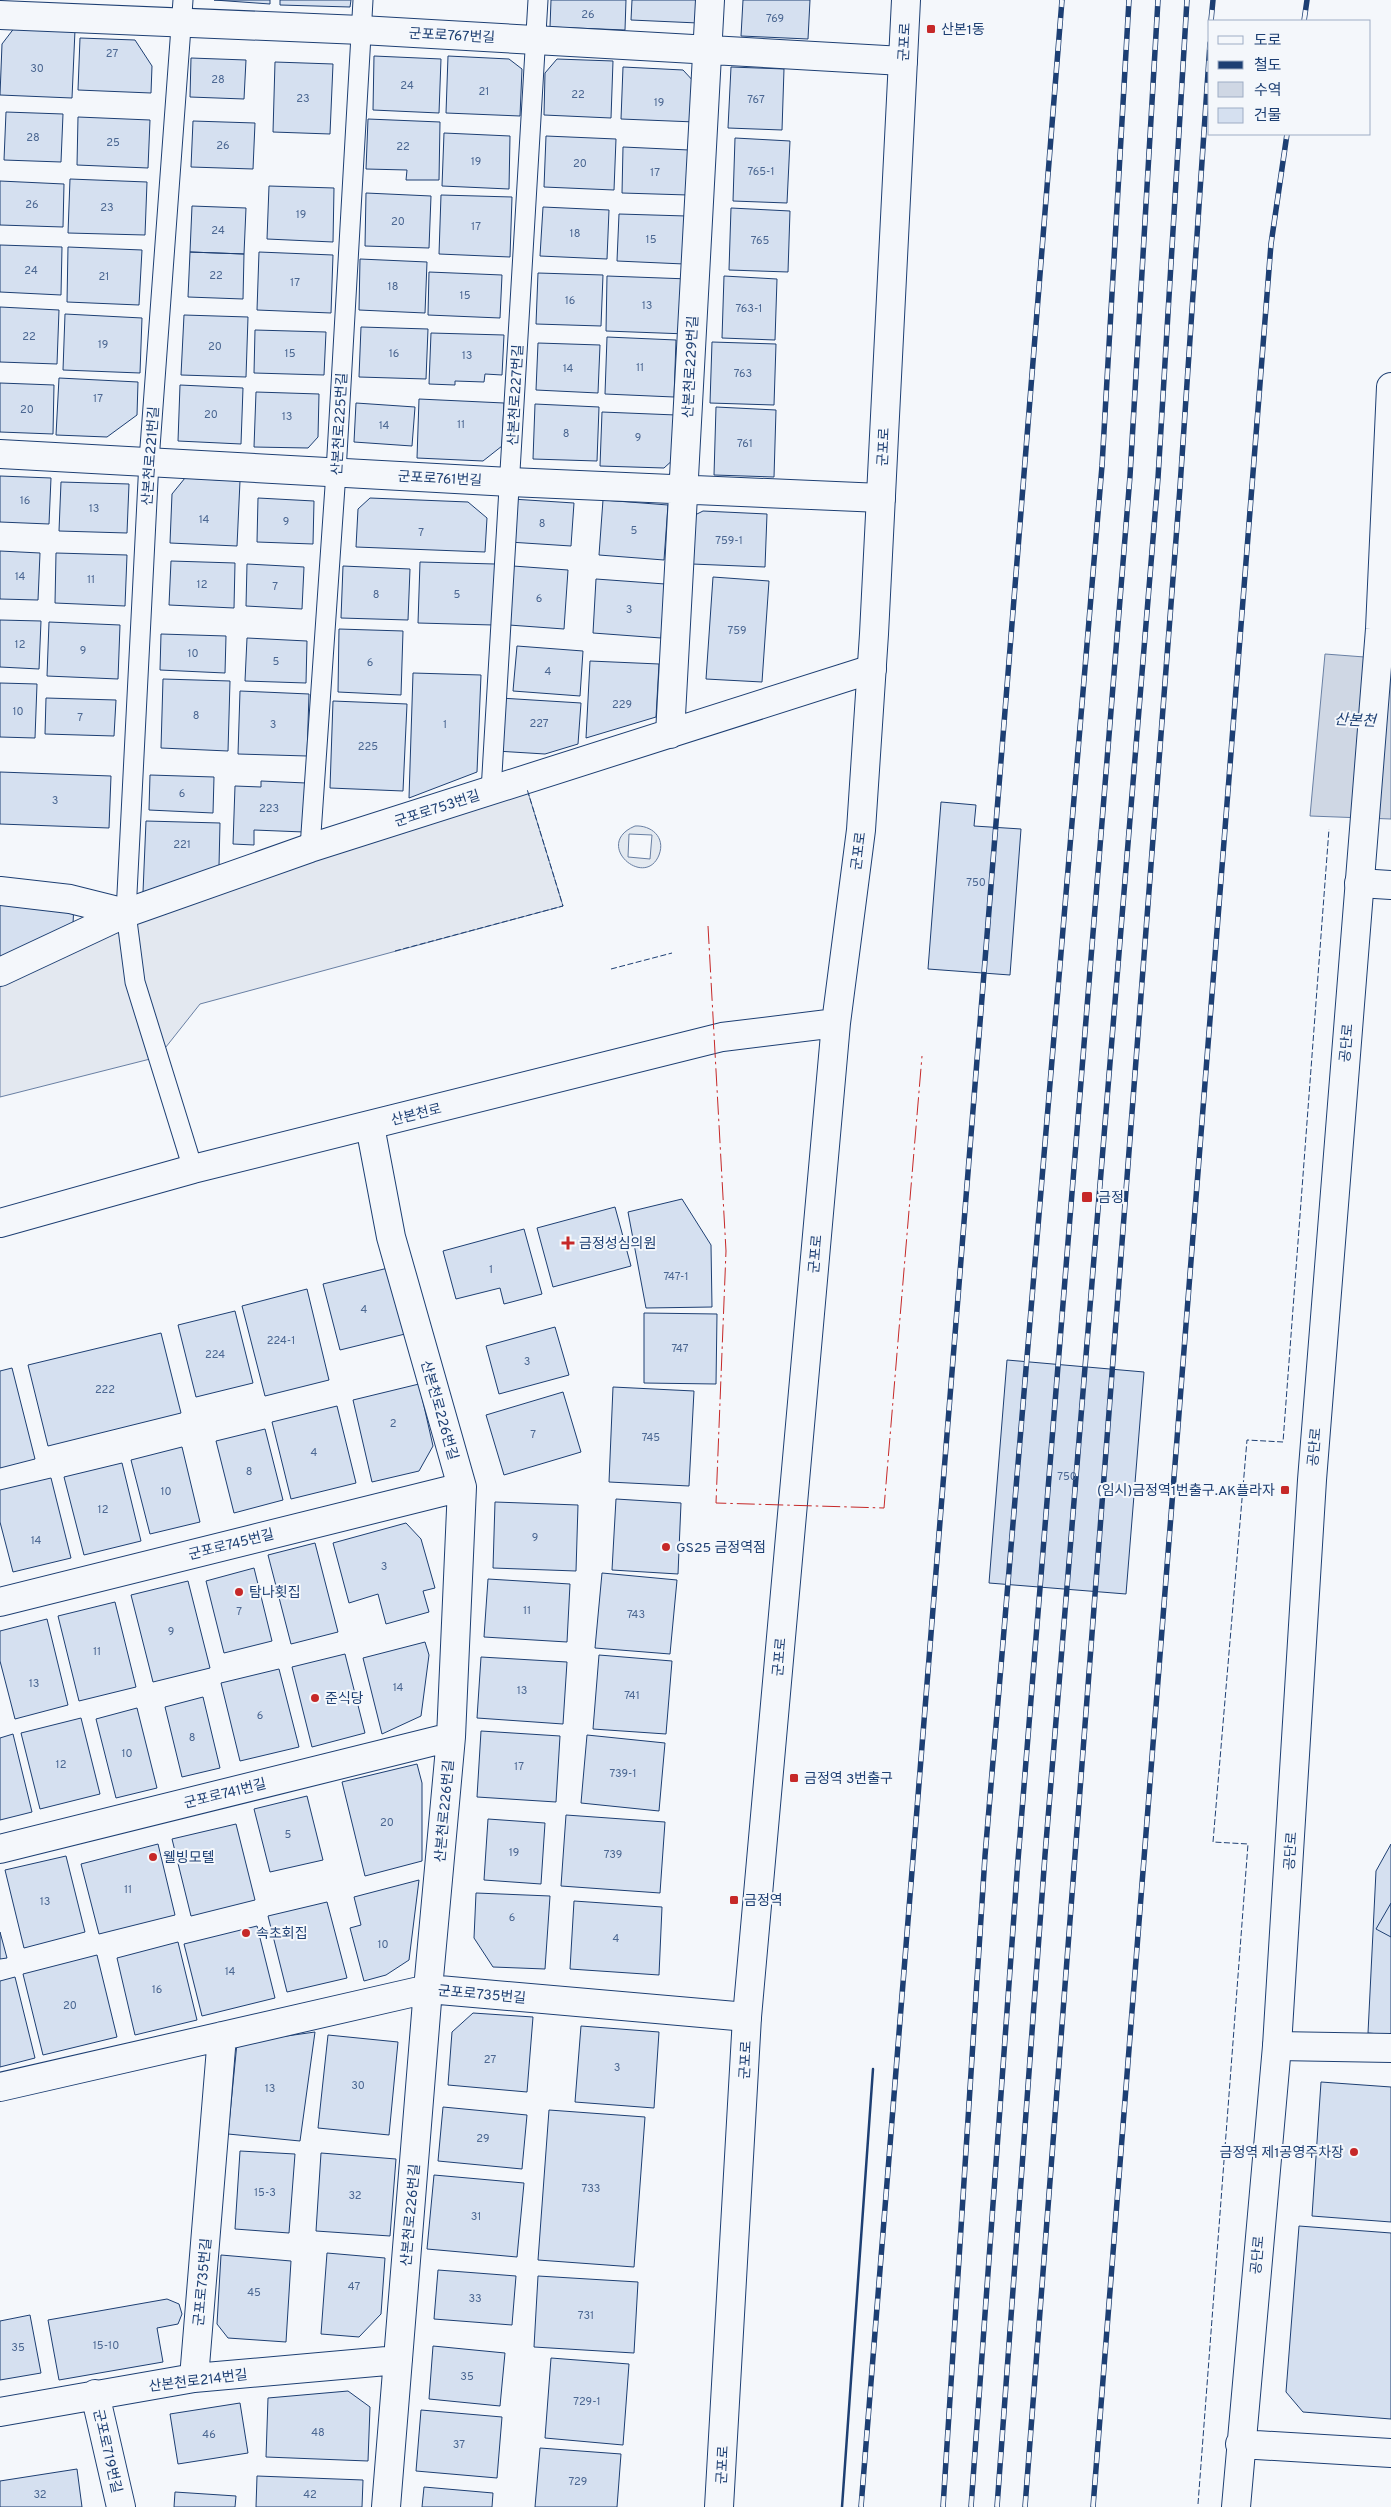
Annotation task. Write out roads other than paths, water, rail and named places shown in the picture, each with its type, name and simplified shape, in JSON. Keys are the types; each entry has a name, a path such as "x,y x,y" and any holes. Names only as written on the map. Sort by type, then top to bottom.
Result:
{"street":[{"name":"산본천로229번길","path":"670,734 710,0"},
{"name":"군포로","path":"719,2507 747,2017 836,1023 861,830 874,634 906,0"},
{"name":"군포로767번길","path":"6,10 182,12 361,30 903,61"},
{"name":"공단로","path":"1236,2507 1240,2444 1277,2046 1312,1480 1380,629 1386,587 1391,387"},
{"name":"군포로761번길","path":"0,454 510,482 881,498"},
{"name":"군포로753번길","path":"0,972 126,913 310,848 872,669"},
{"path":"1359,883 1391,885"},
{"path":"0,891 70,899 126,913"},
{"name":"산본천로","path":"0,1224 193,1169 722,1037 836,1023"},
{"name":"산본천로226번길","path":"370,1126 391,1237 462,1487 451,1737 428,1989 386,2507"},
{"name":"군포로745번길","path":"0,1602 462,1487"},
{"name":"군포로741번길","path":"0,1849 451,1737"},
{"name":"군포로735번길","path":"0,2087 428,1989 747,2017"},
{"name":"군포로735번길","path":"194,2378 222,2036"},
{"path":"1277,2046 1391,2048"},
{"name":"산본천로214번길","path":"0,2412 194,2378 398,2360"},
{"name":"군포로719번길","path":"95,2394 121,2507"},
{"path":"1240,2444 1391,2452"}],"lane":[{"name":"산본천로225번길","path":"310,848 336,472 363,0"},
{"name":"산본천로227번길","path":"491,791 538,0"},
{"name":"산본천로221번길","path":"182,12 149,461 126,913 135,982 193,1169"}],"water":[{"name":"산본천","path":"1325,654 1391,659 1391,819 1310,816"}],"railway":[{"path":"861,2507 1062,0"},
{"path":"943,2507 985,1856 1102,466 1129,0"},
{"path":"971,2507 1018,1860 1130,476 1158,0"},
{"path":"997,2507 1045,1855 1158,478 1187,0"},
{"path":"1211,20 1213,0"},
{"path":"1304,20 1307,0"},
{"path":"1025,2507 1180,487 1208,73"},
{"path":"1093,2507 1271,244 1287,135"}],"place":[{"name":"산본1동","path":"931,29"},
{"name":"금정","path":"1087,1197"},
{"name":"금정성심의원","path":"568,1243"},
{"name":"(임시)금정역1번출구.AK플라자","path":"1285,1490"},
{"name":"GS25 금정역점","path":"666,1547"},
{"name":"탐나횟집","path":"239,1592"},
{"name":"준식당","path":"315,1698"},
{"name":"금정역 3번출구","path":"794,1778"},
{"name":"웰빙모텔","path":"153,1857"},
{"name":"금정역","path":"734,1900"},
{"name":"속초회집","path":"246,1933"},
{"name":"금정역 제1공영주차장","path":"1354,2152"}]}
